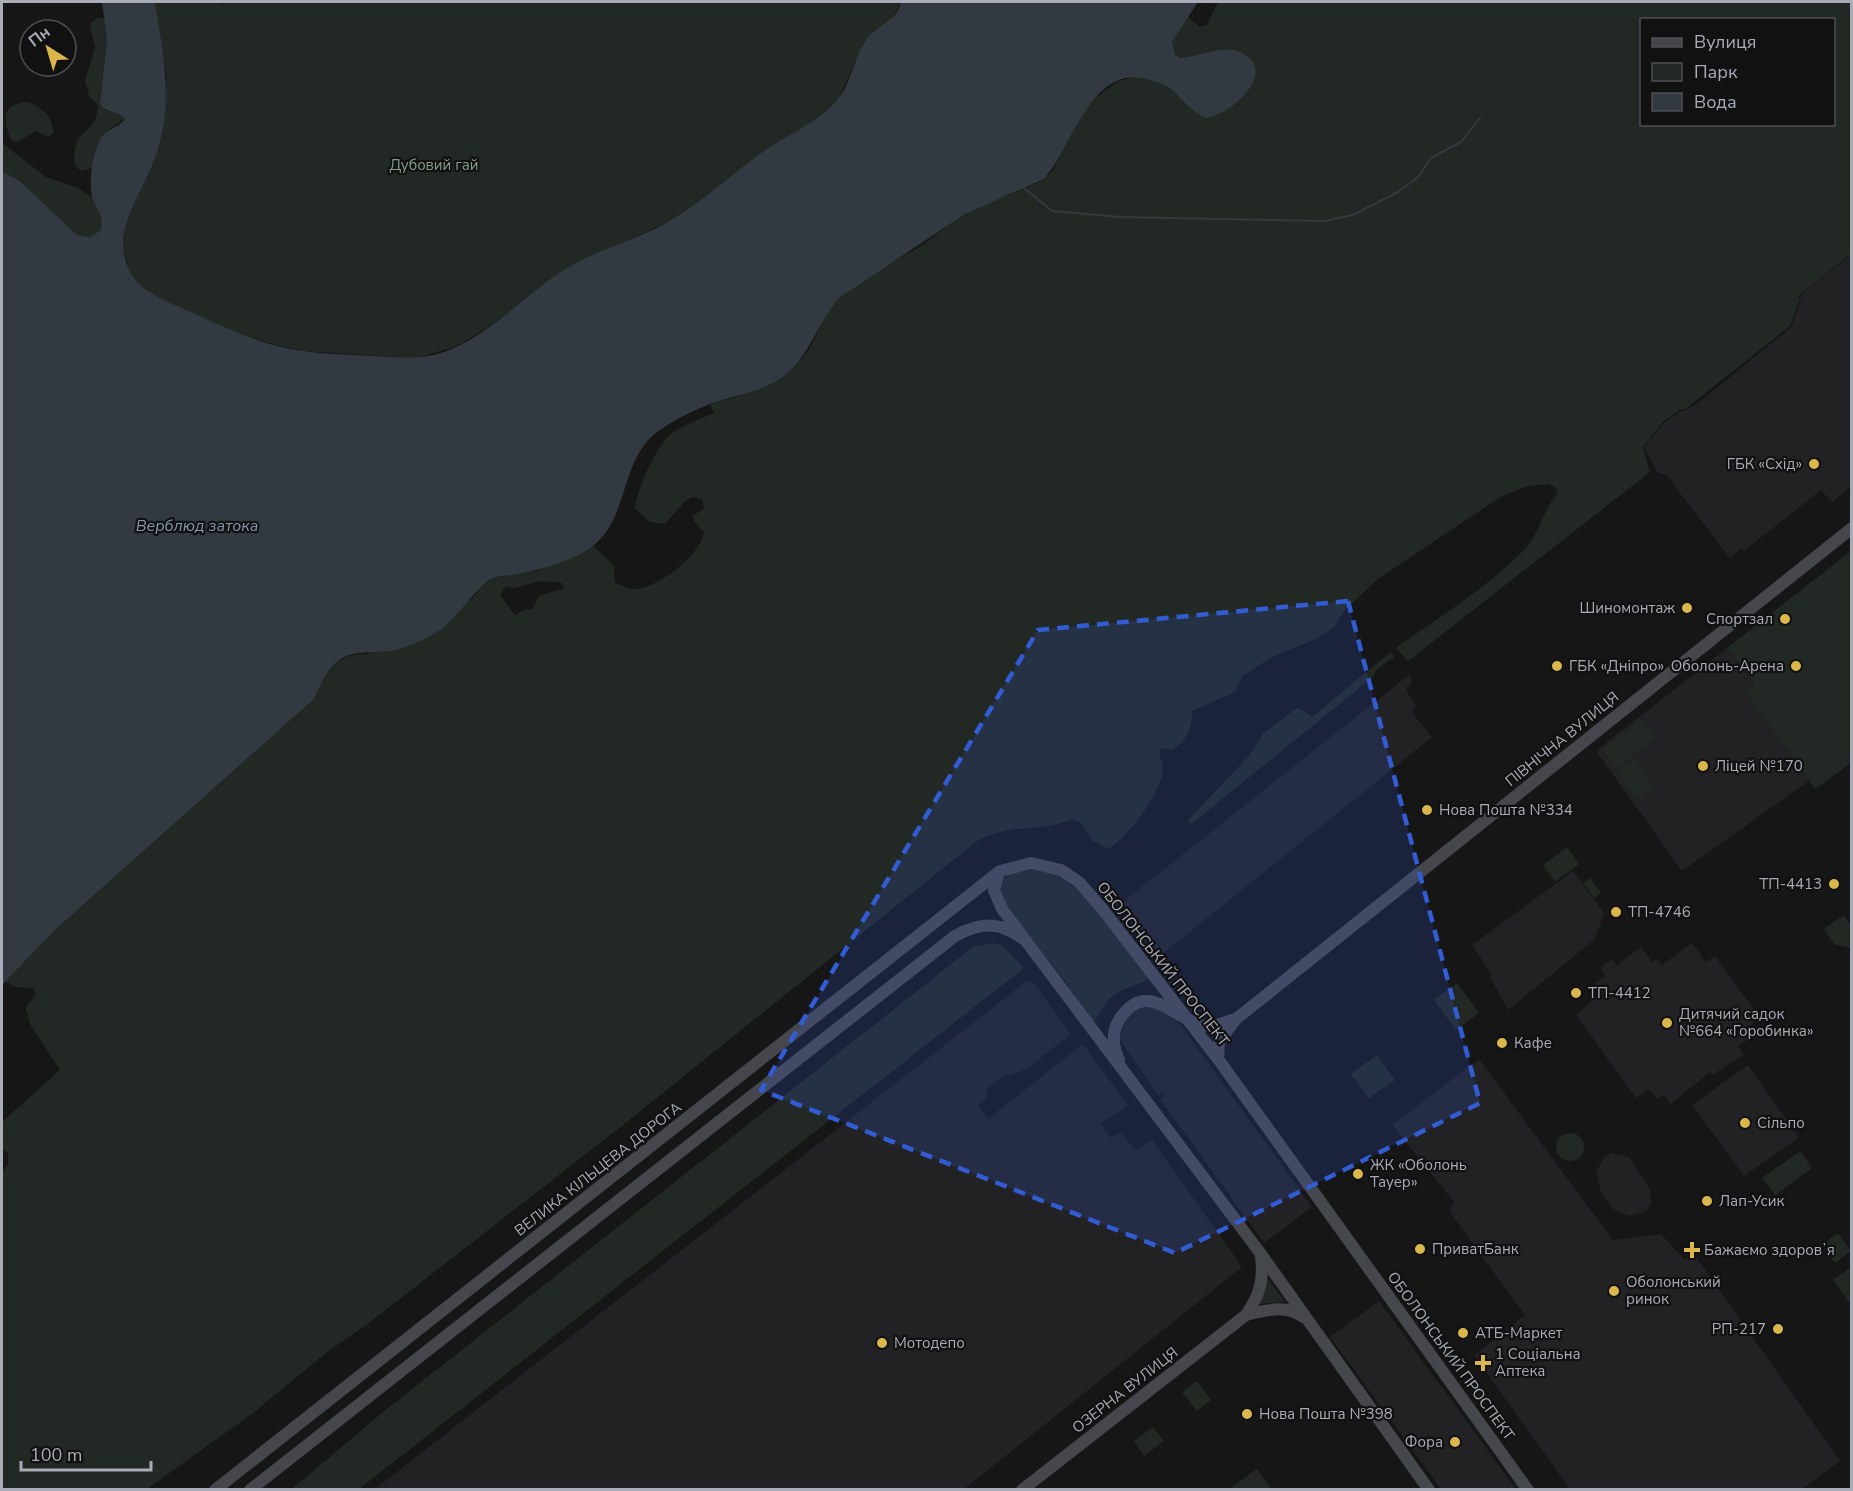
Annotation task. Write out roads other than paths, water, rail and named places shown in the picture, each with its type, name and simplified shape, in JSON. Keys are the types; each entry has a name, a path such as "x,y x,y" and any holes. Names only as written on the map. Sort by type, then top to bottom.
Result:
{"main road":[{"name":"ПІВНІЧНА ВУЛИЦЯ","path":"1218,1059 1219,1041 1236,1019 1851,528"},
{"name":"ОБОЛОНСЬКИЙ ПРОСПЕКТ","path":"1000,871 1023,864 1039,864 1061,870 1074,878 1104,911 1218,1059 1528,1490"},
{"path":"1000,871 994,884 996,900 1023,939 1261,1255 1429,1490"},
{"name":"ВЕЛИКА КІЛЬЦЕВА ДОРОГА","path":"215,1490 1000,871"},
{"path":"250,1490 955,936 970,927 984,924 998,925 1023,939"},
{"path":"1125,1072 1113,1040 1117,1024 1131,1008 1143,1003 1165,1004 1190,1022"},
{"name":"ПІВНІЧНА ВУЛИЦЯ","path":"1190,1022 1209,1026 1236,1019"},
{"path":"1246,1314 1259,1295 1262,1284 1261,1255"},
{"path":"1246,1314 1285,1309 1297,1312 1308,1321"},
{"name":"ОЗЕРНА ВУЛИЦЯ","path":"1022,1490 1246,1314"}],"water":[{"name":"Верблюд затока","path":"102,2 155,2 162,43 166,102 160,143 129,216 123,243 125,257 135,279 148,291 164,300 251,338 285,348 336,354 408,358 441,353 458,346 489,327 561,272 676,217 773,145 830,107 846,86 866,40 891,19 899,9 901,2 1198,2 1172,41 1175,55 1180,58 1219,50 1234,50 1251,60 1256,70 1248,91 1239,101 1228,109 1206,118 1163,84 1130,78 1113,83 1098,95 1086,111 1044,179 965,214 839,298 794,367 776,381 703,407 657,432 636,458 620,504 605,533 586,551 558,564 491,579 480,587 447,625 416,643 390,651 349,655 338,661 327,674 314,699 56,929 2,985 2,171 20,181 77,235 89,237 100,231 101,218 92,193 93,161 102,136 125,119 100,104 107,39"}],"waterway":[{"path":"1024,188 1052,211 1120,217 1324,221 1353,215 1398,192 1418,177 1431,158 1461,142 1480,118"}],"place":[{"name":"ГБК «Схід»","path":"1814,464"},
{"name":"Шиномонтаж","path":"1687,608"},
{"name":"Спортзал","path":"1785,619"},
{"name":"ГБК «Дніпро»","path":"1557,666"},
{"name":"Оболонь-Арена","path":"1796,666"},
{"name":"Ліцей №170","path":"1703,766"},
{"name":"Нова Пошта №334","path":"1427,810"},
{"name":"ТП-4413","path":"1834,884"},
{"name":"ТП-4746","path":"1616,912"},
{"name":"ТП-4412","path":"1576,993"},
{"name":"Дитячий садок №664 «Горобинка»","path":"1667,1023"},
{"name":"Кафе","path":"1502,1043"},
{"name":"Сільпо","path":"1745,1123"},
{"name":"ЖК «Оболонь Тауер»","path":"1358,1174"},
{"name":"Лап-Усик","path":"1707,1201"},
{"name":"ПриватБанк","path":"1420,1249"},
{"name":"Бажаємо здоровʼя","path":"1692,1250"},
{"name":"Оболонський ринок","path":"1614,1291"},
{"name":"РП-217","path":"1778,1329"},
{"name":"АТБ-Маркет","path":"1463,1333"},
{"name":"Мотодепо","path":"882,1343"},
{"name":"1 Соціальна Аптека","path":"1483,1363"},
{"name":"Нова Пошта №398","path":"1247,1414"},
{"name":"Фора","path":"1455,1442"}],"park label":[{"name":"Дубовий гай","path":"434,165"}]}
